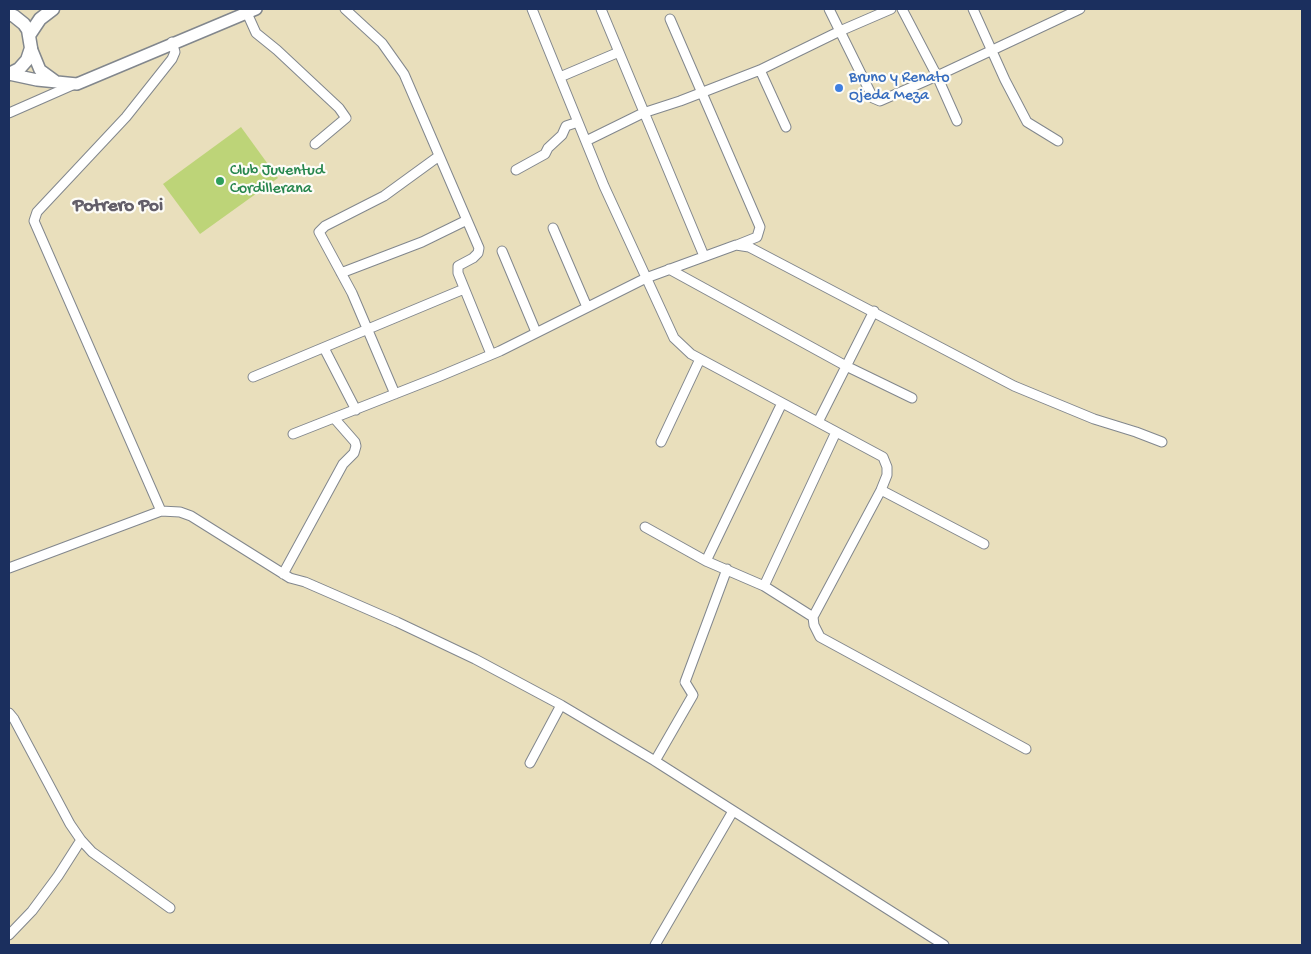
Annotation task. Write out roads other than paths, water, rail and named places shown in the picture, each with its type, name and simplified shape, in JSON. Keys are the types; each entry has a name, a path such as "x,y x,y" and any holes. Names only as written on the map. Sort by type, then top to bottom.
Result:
{"highway":[{"path":"11,15 28,17 42,9"},
{"path":"30,34 40,19 53,9"},
{"path":"9,74 19,69 27,60 31,48 30,34 24,24 11,15"}],"main road":[{"path":"9,74 59,83 77,84 172,42 251,11"},
{"path":"31,48 40,70 59,83"}],"street":[{"path":"344,9 382,43 404,74 479,248 478,253 473,258 458,266 458,273 491,354"},
{"path":"532,9 586,141 674,338 691,354 882,457 887,467 887,475 881,490 813,617 814,626 820,637 1026,749"},
{"path":"601,9 704,256"},
{"path":"829,9 873,98 880,100 937,76 1080,9"},
{"path":"586,141 644,112 702,93 760,70 840,31 892,9"},
{"path":"902,9 937,76 957,121"},
{"path":"973,9 991,51 1027,122 1058,141"},
{"path":"251,11 256,33 339,108 346,118 315,144"},
{"path":"294,434 491,354 646,278 757,237 760,227 670,19"},
{"path":"161,511 34,221 37,212 126,117 172,59 175,52 172,42"},
{"path":"560,77 619,52"},
{"path":"760,70 786,127"},
{"path":"9,113 77,84"},
{"path":"516,170 545,154 548,148 562,135 566,126 578,122"},
{"path":"395,394 352,293 319,232 324,226 384,196 439,156"},
{"path":"341,273 422,242 467,220"},
{"path":"553,228 586,307"},
{"path":"736,245 749,247 1043,400 1162,442"},
{"path":"502,250 536,332"},
{"path":"669,269 846,366 912,398"},
{"path":"253,377 464,289"},
{"path":"818,422 874,311"},
{"path":"324,348 356,410"},
{"path":"662,442 700,359"},
{"path":"706,561 782,403"},
{"path":"284,574 343,464 354,453 356,446 354,442 334,418"},
{"path":"764,586 836,432"},
{"path":"881,490 984,544"},
{"path":"9,568 161,511 180,512 191,516 284,574 397,622 475,659 561,705 655,761 944,945"},
{"path":"645,527 706,561 764,586 813,617"},
{"path":"655,761 693,695 685,682 727,569"},
{"path":"530,762 561,705"},
{"path":"9,713 70,824 81,840 92,852 170,908"},
{"path":"654,945 733,811"},
{"path":"9,935 32,911 58,876 81,840"}],"place":[{"name":"Bruno y Renato Ojeda Meza","path":"839,88"},
{"name":"Club Juventud Cordillerana","path":"220,181"}],"district":[{"name":"Potrero Poi","path":"118,207"}]}
